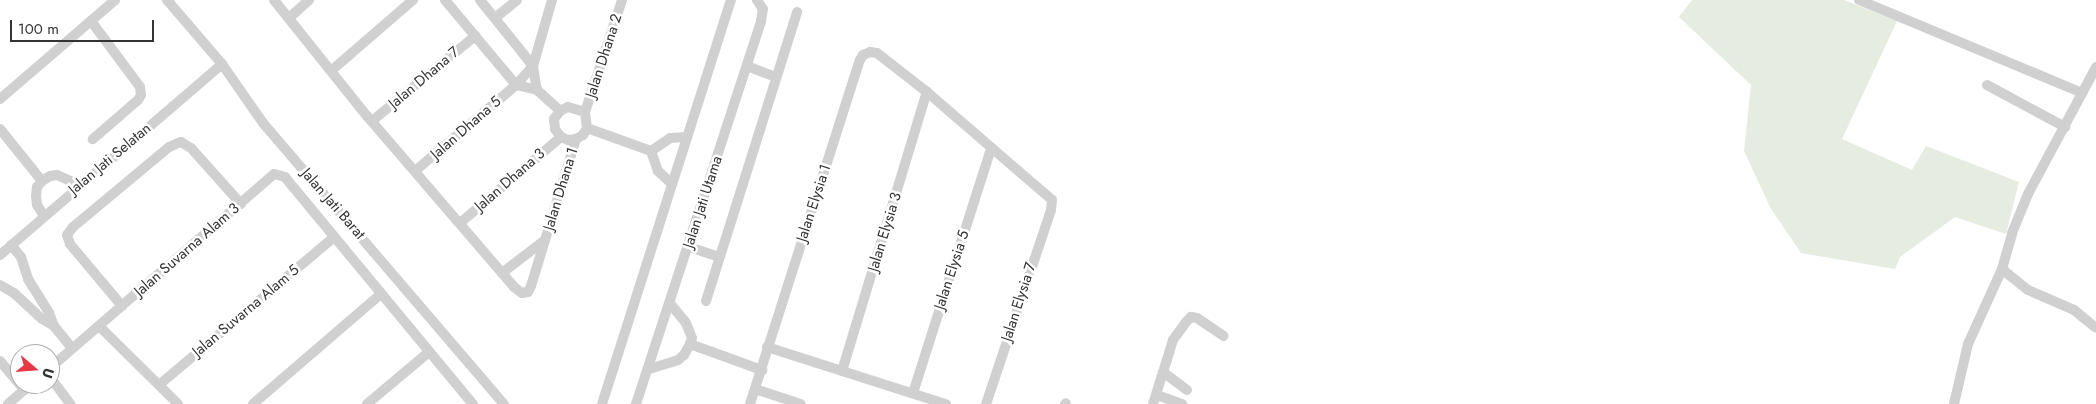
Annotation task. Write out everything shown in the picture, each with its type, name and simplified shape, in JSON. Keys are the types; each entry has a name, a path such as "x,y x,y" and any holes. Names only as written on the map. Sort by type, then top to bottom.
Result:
{"street":[{"path":"2,94 115,0"},
{"name":"Jalan Jati Barat","path":"167,0 222,64 263,123 504,404"},
{"path":"274,0 372,121 502,273"},
{"path":"288,18 309,0"},
{"path":"332,70 413,0"},
{"path":"445,0 516,84 537,90 560,111"},
{"path":"480,0 533,66"},
{"path":"495,18 517,0"},
{"path":"537,90 533,66 552,0"},
{"name":"Jalan Dhana 2","path":"586,112 622,0"},
{"path":"602,404 731,0"},
{"name":"Jalan Jati Utama","path":"636,404 747,66 763,9 757,0"},
{"path":"1858,0 2082,93"},
{"path":"706,301 797,12"},
{"path":"91,21 140,87 141,95 138,100 93,139"},
{"name":"Jalan Dhana 7","path":"372,121 475,36"},
{"name":"Jalan Elysia 1","path":"750,404 860,60 870,52 877,53 927,92"},
{"name":"Jalan Jati Selatan","path":"0,255 222,64"},
{"name":"Jalan Dhana 5","path":"415,171 516,84 533,66"},
{"path":"747,66 776,77"},
{"path":"1954,404 1968,344 2002,269 2012,233 2028,194 2096,67"},
{"path":"1987,85 2065,127"},
{"path":"927,92 991,148"},
{"name":"Jalan Elysia 3","path":"842,371 927,92"},
{"path":"568,107 586,112 587,128 583,135 576,139 568,140 561,137 555,129 554,119 560,111 568,107"},
{"path":"587,128 651,151"},
{"path":"0,129 42,180"},
{"name":"Jalan Dhana 3","path":"460,223 561,137"},
{"path":"651,151 670,138 687,138"},
{"name":"Jalan Dhana 1","path":"545,240 502,273 514,288 522,292 528,292 545,240 576,139"},
{"path":"122,306 70,244 68,236 73,227 169,147 181,142 191,148 240,204"},
{"name":"Jalan Elysia 7","path":"986,404 1051,210 1052,200 991,148"},
{"name":"Jalan Elysia 5","path":"913,393 991,148"},
{"path":"651,151 658,171 672,184"},
{"name":"Jalan Suvarna Alam 3","path":"60,359 274,174 285,177 333,238"},
{"path":"44,216 37,205 36,196 36,187 42,180 57,175 79,186"},
{"path":"333,238 473,404"},
{"name":"Jalan Suvarna Alam 5","path":"159,385 333,238"},
{"path":"11,245 22,257 28,279 49,313 54,326 72,348"},
{"path":"689,247 719,257"},
{"path":"2002,269 2028,290 2074,310 2096,328"},
{"path":"0,285 14,293 42,319 54,326"},
{"path":"253,404 381,294"},
{"path":"649,369 678,360 684,355 692,338 686,323 670,303"},
{"path":"1182,404 1155,400 1173,340 1191,317 1206,322 1224,336"},
{"path":"99,326 178,404"},
{"path":"690,344 762,370"},
{"path":"767,346 946,404"},
{"path":"367,404 429,352"},
{"path":"0,361 10,371"},
{"path":"1163,372 1187,390"},
{"path":"755,389 801,404"},
{"path":"60,390 70,404"},
{"path":"8,404 19,394"}],"shaded area":[{"path":"1692,0 1844,0 1897,21 1842,139 1912,170 1926,146 2019,182 2006,234 1955,217 1900,257 1895,269 1801,253 1771,209 1744,151 1751,85 1679,17"}]}
